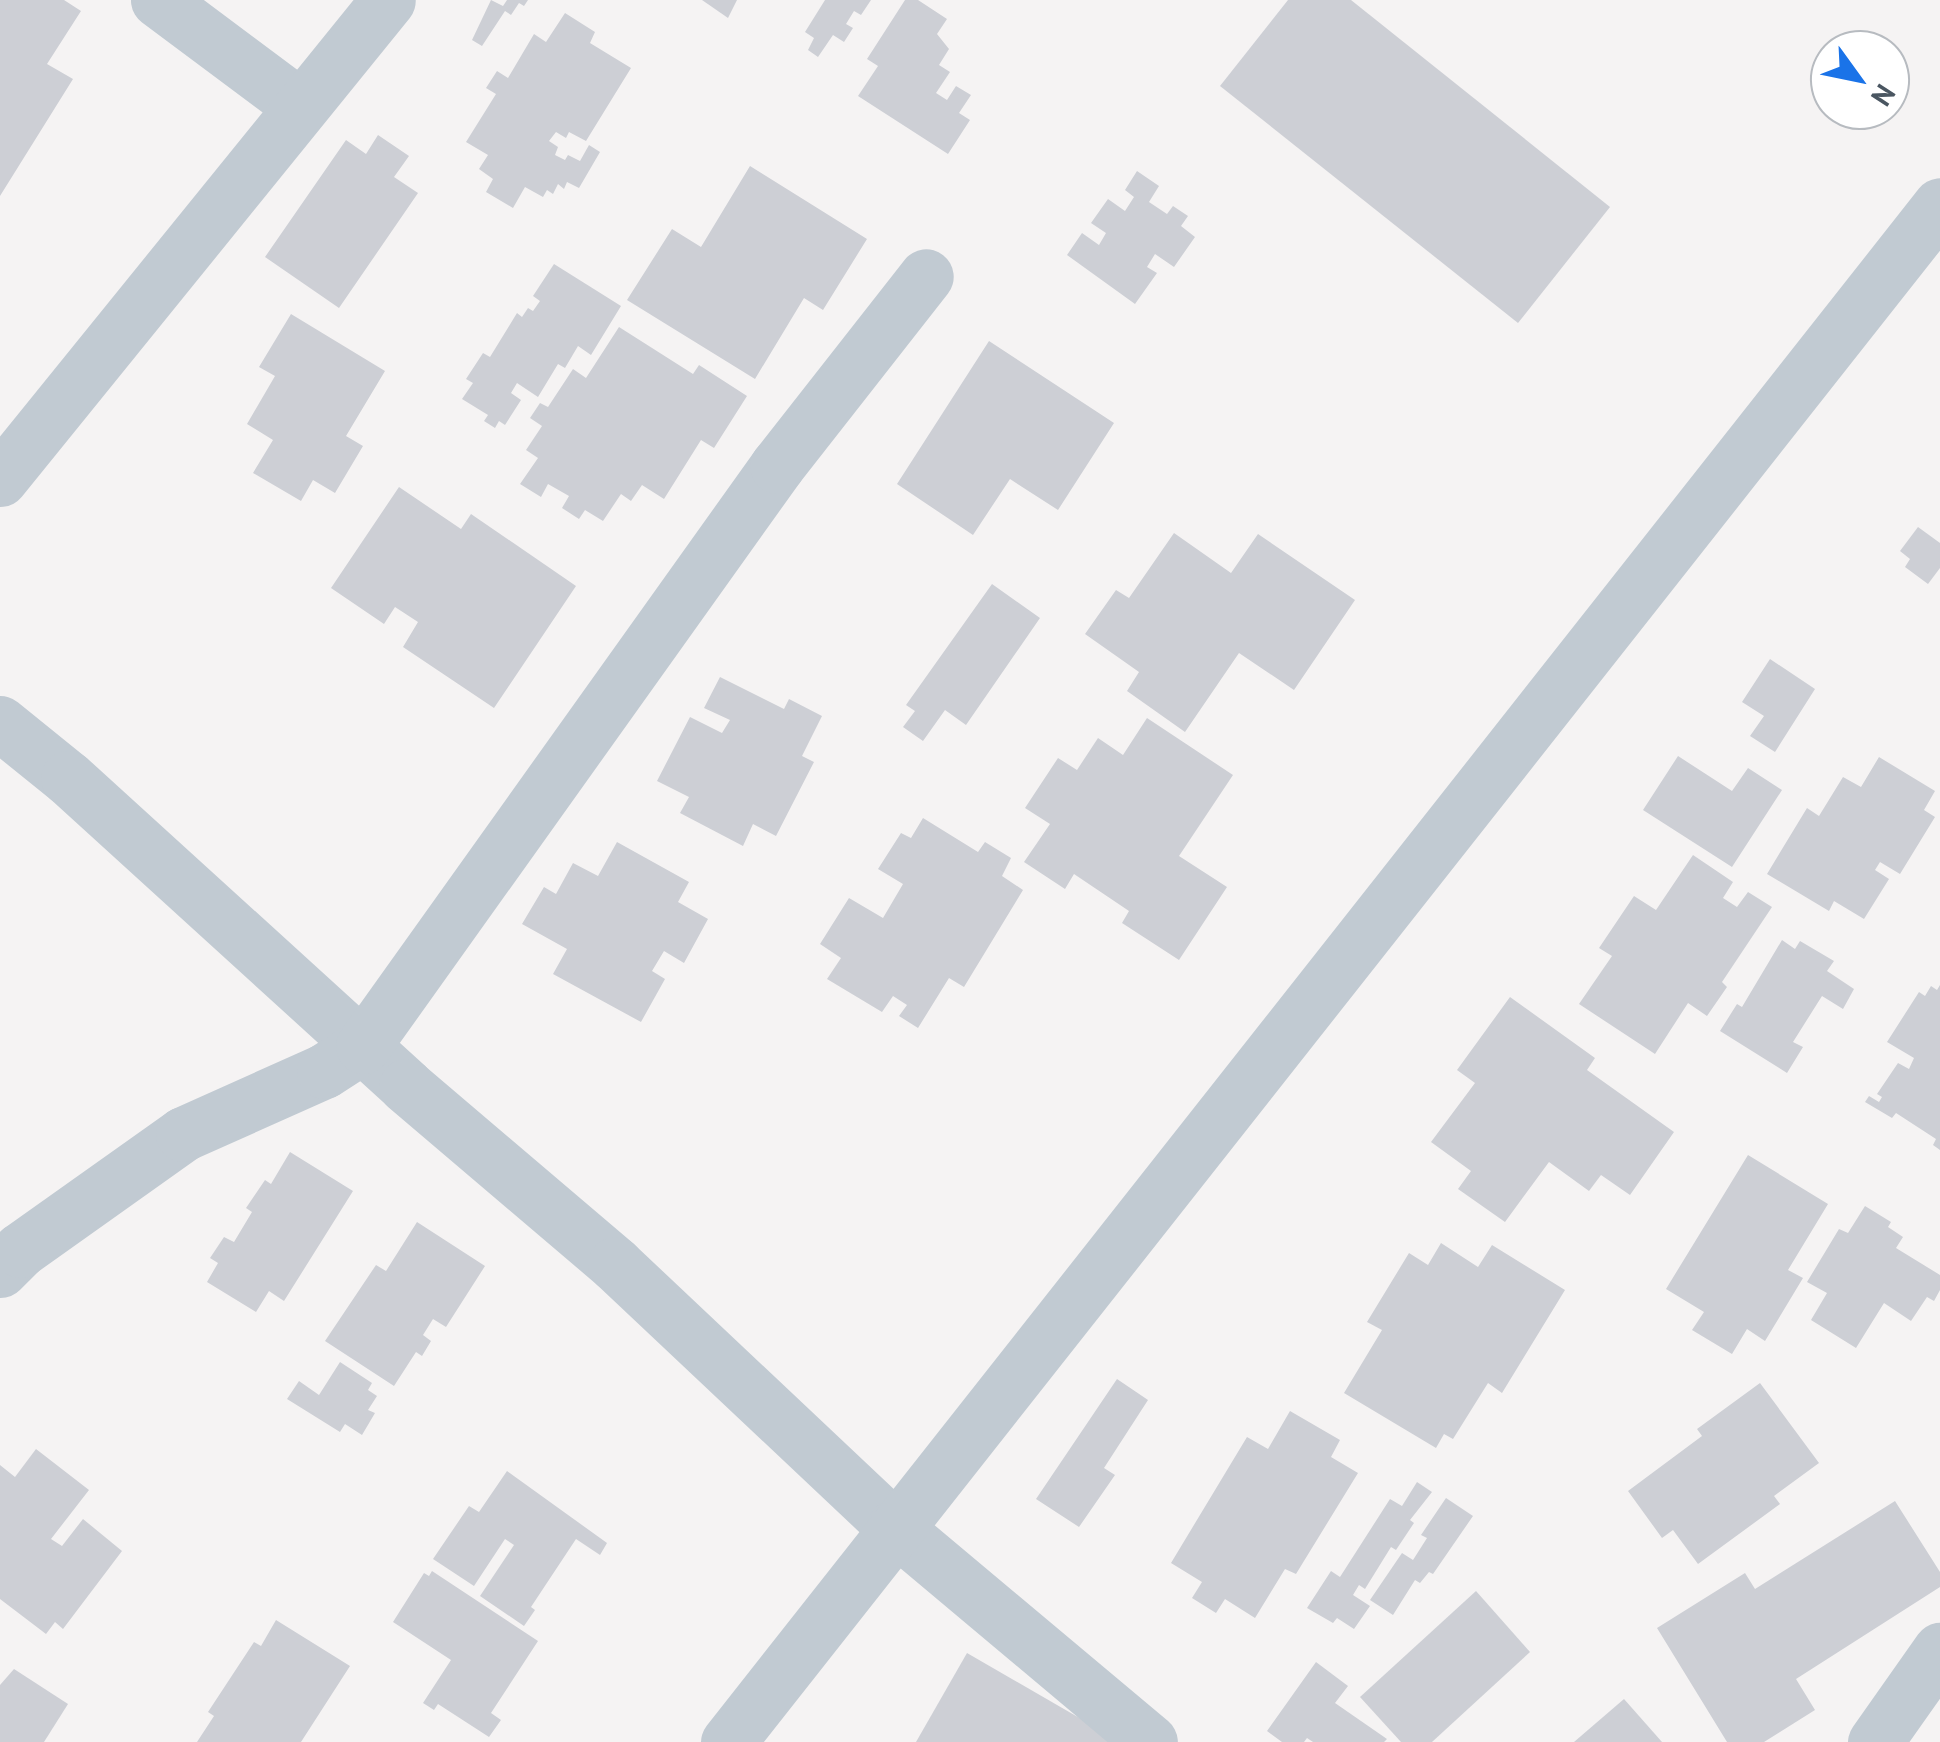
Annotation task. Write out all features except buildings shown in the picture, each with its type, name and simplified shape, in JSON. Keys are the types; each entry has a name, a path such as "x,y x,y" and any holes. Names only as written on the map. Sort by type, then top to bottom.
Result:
{"street":[{"path":"158,0 299,105"},
{"path":"0,479 299,105 388,0"},
{"path":"728,1742 1940,204"},
{"path":"0,1270 20,1250 183,1134 324,1071 363,1046 777,466 926,276"},
{"path":"0,723 68,778 363,1046 615,1264 894,1527 1150,1742"},
{"path":"1875,1742 1940,1650"}]}
